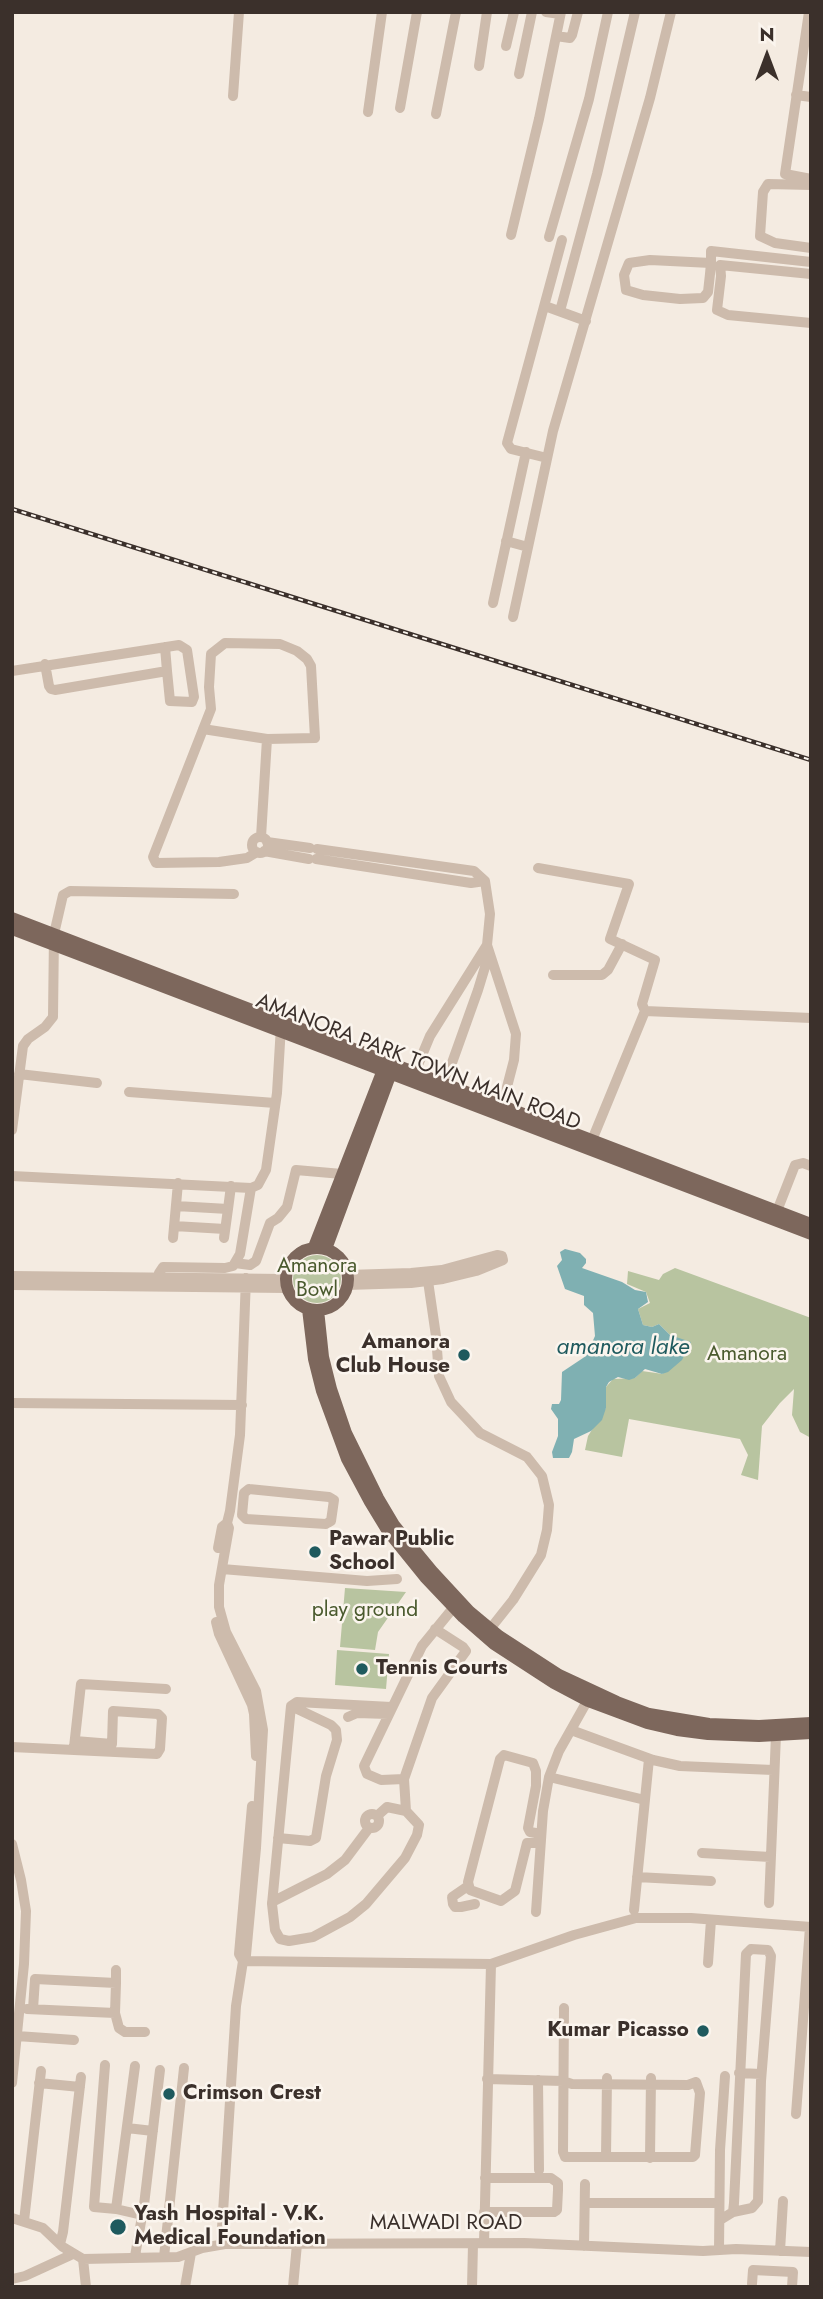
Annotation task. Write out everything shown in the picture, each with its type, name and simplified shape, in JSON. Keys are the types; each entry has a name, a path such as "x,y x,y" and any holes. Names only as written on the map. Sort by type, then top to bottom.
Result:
{"main road":[{"name":"AMANORA PARK TOWN MAIN ROAD","path":"12,918 54,939 282,1027 387,1072 502,1106 590,1145 811,1224"},
{"name":"AMANORA PARK TOWN MAIN ROAD","path":"12,929 54,939"},
{"name":"AMANORA PARK TOWN MAIN ROAD","path":"282,1027 415,1072 442,1088 811,1234"},
{"path":"320,1248 342,1174 387,1072"},
{"path":"320,1248 387,1072"},
{"path":"320,1248 343,1262 348,1280 339,1301 329,1308 313,1310 295,1301 286,1284 287,1267 294,1257 320,1248"},
{"path":"313,1310 331,1389 346,1433 366,1476 394,1525 456,1604 494,1644 522,1664 647,1723 708,1734 811,1733"},
{"path":"456,1604 590,1696 679,1721 759,1726 811,1723"}],"street":[{"path":"233,96 239,12"},
{"path":"368,112 382,12"},
{"path":"400,108 417,12"},
{"path":"436,114 456,12"},
{"path":"479,66 487,12"},
{"path":"506,46 514,12"},
{"path":"519,74 532,12"},
{"path":"511,235 561,13 545,12"},
{"path":"556,36 570,38 578,12"},
{"path":"549,237 589,99 608,12"},
{"path":"560,312 597,174 635,12"},
{"path":"513,617 547,458 650,98 671,12"},
{"path":"809,12 785,174 811,179"},
{"path":"796,95 811,97"},
{"path":"710,263 650,260 629,263 624,275 626,290 668,298 703,298 708,292 711,251 810,262 811,247 775,243 760,236 762,192 768,184 811,185"},
{"path":"547,458 511,449 508,443 562,240"},
{"path":"811,274 720,265 722,276 716,310 728,316 811,323"},
{"path":"545,306 586,321"},
{"path":"493,603 526,452"},
{"path":"506,541 528,547"},
{"path":"203,729 267,739 311,740 316,735 312,666 297,651 280,644 225,643 211,654 209,687 212,704 155,851 156,863 226,862 247,858 266,846 471,883 485,881 490,914 485,967 442,1088"},
{"path":"12,671 45,664 179,645 187,650 194,697 192,702 170,701 166,647"},
{"path":"45,664 49,686 55,690 167,671"},
{"path":"266,846 267,739"},
{"path":"538,868 629,884 610,939 655,960 642,1004 645,1011 590,1145"},
{"path":"12,1130 23,1046 53,1017 54,939 63,895 70,891 234,894"},
{"path":"553,975 603,975 622,944"},
{"path":"415,1072 430,1036 487,945"},
{"path":"487,945 516,1034 514,1060 502,1106"},
{"path":"645,1011 811,1018"},
{"path":"12,1176 251,1188 263,1179 267,1170 282,1027"},
{"path":"19,1074 97,1083"},
{"path":"129,1092 275,1103"},
{"path":"777,1211 795,1165 803,1163 811,1166"},
{"path":"203,1277 235,1264 250,1265 256,1261 270,1223 278,1218 286,1207 296,1170 342,1174"},
{"path":"173,1238 178,1183"},
{"path":"174,1226 225,1233 231,1186"},
{"path":"235,1264 240,1254 251,1188"},
{"path":"176,1206 228,1209"},
{"path":"497,1255 502,1256 503,1260 483,1269 428,1281 348,1280 421,1272 497,1255"},
{"path":"12,1276 159,1282"},
{"path":"12,1285 159,1282 203,1277 286,1284"},
{"path":"428,1281 439,1376 451,1402 480,1433 527,1457 542,1476 549,1505 541,1555 491,1629"},
{"path":"241,1670 219,1607 242,1405 246,1282"},
{"path":"12,1403 242,1405"},
{"path":"249,1489 329,1497 334,1500 331,1521 326,1524 246,1519 242,1515 244,1502 244,1493 249,1489"},
{"path":"232,1501 244,1502"},
{"path":"221,2244 236,2006 246,1955 245,1919 256,1848 263,1730 259,1701 219,1634 213,1606 222,1527 227,1523"},
{"path":"222,1569 367,1581 397,1578"},
{"path":"404,1779 381,1780 367,1774 365,1766 422,1646 456,1604"},
{"path":"406,1811 404,1779 432,1698 466,1651 435,1629"},
{"path":"74,1746 81,1684 166,1689"},
{"path":"536,1912 540,1839 549,1777 590,1696"},
{"path":"291,1706 297,1702 389,1711"},
{"path":"272,1902 327,1874 345,1860 369,1828 378,1825 377,1816 387,1807 406,1811 419,1825 405,1858 366,1904 350,1917 313,1937 289,1941 280,1939 275,1930 272,1902 291,1706"},
{"path":"278,1838 310,1841 316,1838 326,1776 337,1740 336,1730 331,1725 291,1706"},
{"path":"12,1747 111,1744 113,1711 158,1714 162,1718 160,1749 157,1754 74,1746"},
{"path":"348,1717 357,1713 389,1711"},
{"path":"571,1730 649,1759 680,1766 773,1770"},
{"path":"769,1903 776,1735"},
{"path":"475,1904 455,1906 452,1897 468,1886 500,1759 504,1755 533,1763 537,1771 528,1828 540,1839"},
{"path":"634,1910 649,1759"},
{"path":"549,1777 645,1800"},
{"path":"468,1886 475,1893 501,1901 515,1891 527,1843 540,1839"},
{"path":"12,1844 22,1880 26,1911 12,2083"},
{"path":"702,1853 770,1857"},
{"path":"637,1877 711,1881"},
{"path":"243,1961 491,1964 628,1919 711,1920 811,1927 796,2114"},
{"path":"708,1963 711,1920"},
{"path":"720,2220 733,2212 752,2208 758,2201 761,2074 771,1953 768,1950 751,1949 746,1954 733,2212"},
{"path":"472,2287 484,2212 491,1964"},
{"path":"116,1970 117,2023 122,2031 145,2032"},
{"path":"33,2009 35,1979 116,1983"},
{"path":"20,2008 116,2013"},
{"path":"487,2079 566,2081 572,2078 651,2082 688,2079 696,2082 699,2093 695,2155 689,2158 569,2158 564,2155 566,2081 564,2008"},
{"path":"17,2036 74,2040"},
{"path":"105,2065 94,2207 142,2215"},
{"path":"116,2209 135,2066"},
{"path":"164,2257 184,2068"},
{"path":"135,2256 160,2070"},
{"path":"24,2221 41,2071"},
{"path":"739,2073 761,2074"},
{"path":"719,2250 720,2150 725,2076"},
{"path":"538,2080 540,2170"},
{"path":"606,2157 607,2081"},
{"path":"39,2083 81,2082 64,2232 60,2244"},
{"path":"650,2158 651,2082"},
{"path":"127,2128 153,2131"},
{"path":"484,2212 554,2212 557,2210 558,2183 551,2178 485,2178"},
{"path":"584,2246 585,2184"},
{"path":"780,2251 783,2201"},
{"path":"586,2203 719,2203"},
{"path":"12,2218 43,2228 60,2244 83,2259 86,2287"},
{"name":"MALWADI ROAD","path":"83,2259 177,2257 221,2244 479,2243 811,2252"},
{"path":"293,2287 297,2244"},
{"path":"185,2287 191,2253"},
{"path":"12,2279 25,2276 73,2254"},
{"path":"752,2284 753,2270 793,2272 792,2287"}],"green space":[{"name":"Amanora Bowl","path":"317,1255 334,1262 341,1279 334,1296 317,1303 300,1296 293,1279 300,1262"},
{"name":"Amanora","path":"675,1268 811,1318 811,1438 800,1432 792,1415 794,1389 762,1426 758,1480 741,1475 748,1455 740,1439 629,1419 622,1457 585,1450 588,1436 606,1408 606,1387 613,1379 635,1378 642,1371 663,1374 670,1335 659,1324 652,1327 643,1325 638,1309 650,1303 646,1292 627,1284 628,1271 659,1280 663,1274"},
{"name":"play ground","path":"345,1588 406,1592 378,1632 375,1650 340,1647"},
{"name":"Tennis Courts","path":"337,1650 389,1654 386,1689 335,1685"}],"water":[{"name":"amanora lake","path":"565,1249 580,1253 586,1259 582,1268 646,1292 648,1302 638,1309 643,1325 652,1327 659,1324 670,1335 691,1342 682,1360 668,1372 662,1374 645,1369 635,1378 629,1380 618,1377 609,1382 602,1420 591,1431 574,1439 569,1458 553,1458 552,1452 558,1436 558,1419 551,1409 552,1404 559,1404 561,1400 562,1372 586,1356 595,1336 593,1313 584,1305 584,1296 565,1289 557,1266 562,1260 560,1252"}],"railway":[{"path":"12,509 811,760"}],"place":[{"name":"Amanora Club House","path":"464,1355"},
{"name":"Pawar Public School","path":"315,1552"},
{"name":"Tennis Courts","path":"362,1669"},
{"name":"Kumar Picasso","path":"703,2031"},
{"name":"Crimson Crest","path":"169,2094"},
{"name":"Yash Hospital - V.K. Medical Foundation","path":"118,2227"}]}
